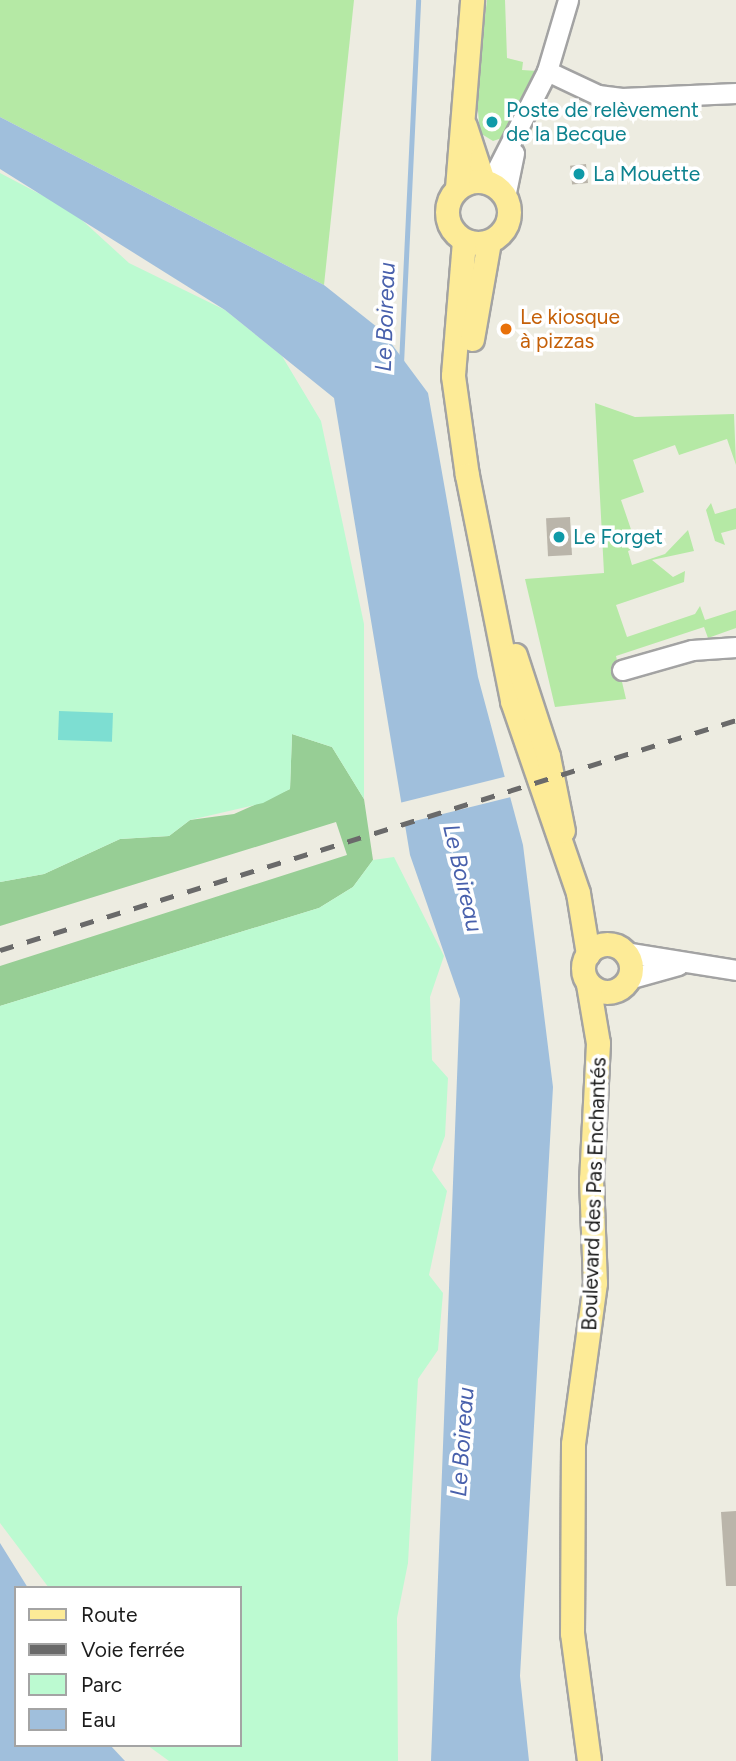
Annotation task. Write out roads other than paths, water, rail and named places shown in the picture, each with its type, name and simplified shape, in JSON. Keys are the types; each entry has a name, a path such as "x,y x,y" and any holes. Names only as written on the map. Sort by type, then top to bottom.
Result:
{"main road":[{"path":"472,0 457,188 446,214 464,241 453,376 464,450 495,606 548,756 565,855 578,893 588,954 618,949"},
{"path":"463,116 507,225 489,242 470,358 464,450"},
{"path":"457,188 493,187"},
{"path":"464,241 489,242"},
{"path":"578,893 618,949 622,985 588,984"},
{"name":"Boulevard des Pas Enchantés","path":"588,954 583,969 598,1044 590,1179 594,1308 573,1444 572,1633 589,1761"},
{"name":"Boulevard des Pas Enchantés","path":"598,1044 622,985"}],"street":[{"path":"493,187 547,71 568,0"},
{"path":"547,71 598,95 622,98 736,93"},
{"path":"622,670 692,650 736,647"},
{"path":"618,949 680,965 736,970"},
{"path":"622,985 680,965"}],"water":[{"path":"0,117 324,285 382,331 428,393 478,677 523,845 553,1087 520,1676 529,1761 431,1761 460,999 410,855 334,398 225,310 0,169"},
{"path":"0,1543 27,1586 14,1586 14,1747 112,1747 125,1761 0,1761"}],"waterway":[{"name":"Le Boireau","path":"401,364 418,0"}],"railway":[{"path":"0,950 736,720"}],"place":[{"name":"Poste de relèvement de la Becque","path":"492,122"},
{"name":"La Mouette","path":"579,174"},
{"name":"Le kiosque à pizzas","path":"506,329"},
{"name":"Le Forget","path":"559,537"}]}
